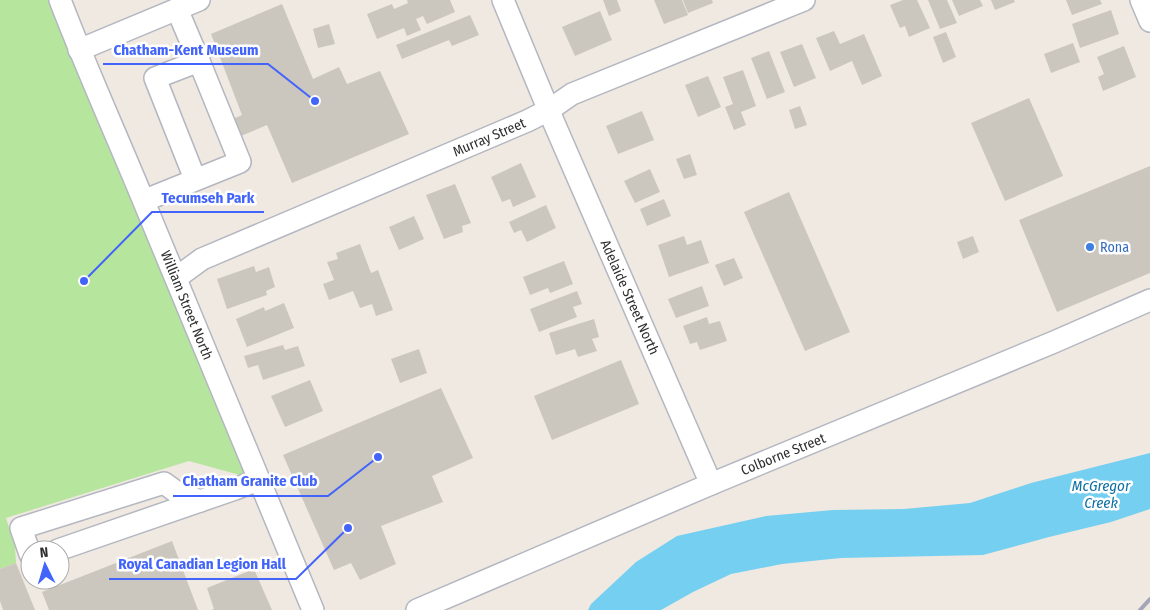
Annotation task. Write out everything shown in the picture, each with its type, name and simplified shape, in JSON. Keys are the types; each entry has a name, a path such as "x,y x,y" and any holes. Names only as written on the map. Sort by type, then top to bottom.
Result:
{"street":[{"name":"William Street North","path":"60,0 79,50 144,200 313,610"},
{"path":"79,50 199,0"},
{"name":"Adelaide Street North","path":"503,0 711,484"},
{"name":"Murray Street","path":"176,278 202,260 510,128 549,110 572,94 804,0"},
{"path":"1141,0 1150,21"},
{"path":"144,200 240,162 178,9"},
{"path":"195,179 155,78 199,61"},
{"name":"Colborne Street","path":"417,610 711,484 1054,342 1150,300"},
{"path":"70,546 258,480"},
{"path":"25,540 21,528 164,483 175,491 200,501"}],"green space":[{"path":"0,0 52,0 247,477 189,461 6,518 15,546 16,563 0,569"}],"water":[{"name":"McGregor Creek","path":"1150,453 1150,509 1111,522 983,555 841,558 782,564 731,574 661,610 588,610 591,604 636,562 677,536 766,516 833,510 904,509 970,503 1031,483"}],"building":[{"path":"407,0 450,0 455,12 427,24 423,16 416,19 421,30 407,36 404,28 377,39 367,14 392,4 394,9 408,3"},
{"path":"603,0 617,0 621,11 609,16"},
{"path":"654,0 682,0 688,15 664,24"},
{"path":"683,0 712,0 713,3 688,13"},
{"path":"903,0 917,0 930,28 909,37 905,26 900,28 890,5"},
{"path":"928,0 947,0 957,23 940,29"},
{"path":"952,0 980,0 983,6 959,16"},
{"path":"991,0 1014,0 1015,2 995,10"},
{"path":"1066,0 1100,0 1102,4 1072,15"},
{"path":"282,4 313,79 339,67 347,84 380,71 409,134 292,183 267,125 241,136 233,119 242,115 211,34"},
{"path":"1111,10 1119,34 1080,48 1072,24"},
{"path":"600,11 612,40 575,56 562,27"},
{"path":"470,15 479,35 452,46 449,40 402,59 396,45"},
{"path":"329,24 335,44 318,48 313,29"},
{"path":"834,31 840,44 864,34 882,76 862,85 852,61 830,71 816,38"},
{"path":"946,32 956,57 943,63 933,37"},
{"path":"1073,43 1080,62 1051,73 1044,54"},
{"path":"802,44 816,78 794,87 780,52"},
{"path":"1124,46 1136,77 1103,91 1098,77 1104,74 1097,57"},
{"path":"769,51 785,92 767,99 751,58"},
{"path":"743,70 756,106 741,112 746,125 734,130 725,107 733,104 723,77"},
{"path":"708,76 721,107 698,117 685,85"},
{"path":"1029,98 1063,176 1005,201 971,123"},
{"path":"800,106 807,125 795,129 789,110"},
{"path":"642,111 654,140 618,154 606,126"},
{"path":"690,154 697,175 684,179 676,159"},
{"path":"521,163 536,197 513,207 510,199 502,202 491,177"},
{"name":"Rona","path":"1150,166 1150,273 1057,312 1019,220"},
{"path":"650,169 660,192 635,203 624,181"},
{"path":"455,184 471,223 462,226 463,232 444,239 426,195"},
{"path":"789,192 850,332 805,351 744,212"},
{"path":"664,199 671,216 647,226 640,209"},
{"path":"546,205 556,228 527,242 521,230 514,233 509,222"},
{"path":"414,216 424,239 399,250 389,227"},
{"path":"684,236 687,245 701,240 709,263 669,277 658,245"},
{"path":"973,236 979,252 963,259 957,242"},
{"path":"360,244 371,273 378,270 393,310 376,316 372,304 360,308 353,291 329,300 323,284 334,280 327,262 338,259 336,253"},
{"path":"734,258 743,278 724,286 715,265"},
{"path":"564,261 573,284 550,293 548,288 530,295 523,277"},
{"path":"254,266 256,272 269,267 275,287 266,291 267,295 227,309 217,279"},
{"path":"702,286 709,306 676,318 668,299"},
{"path":"577,291 582,304 573,307 577,317 539,332 530,309"},
{"path":"284,303 294,328 247,347 236,319 264,307 265,311"},
{"path":"707,317 709,324 720,321 727,341 700,350 697,342 690,344 683,326"},
{"path":"594,319 599,337 592,339 597,351 578,357 575,349 556,355 549,333"},
{"path":"283,345 285,350 298,346 305,366 263,380 258,365 248,368 244,356"},
{"path":"419,349 427,373 400,383 391,359"},
{"path":"621,360 639,404 552,440 534,396"},
{"path":"310,380 323,411 285,427 271,396"},
{"path":"441,388 473,458 432,476 443,502 381,526 396,564 360,580 351,563 334,570 283,455"},
{"path":"172,541 198,610 49,610 42,592 47,590 70,590 70,581"},
{"path":"16,563 20,573 20,590 27,590 35,610 3,610 0,601 0,569"},
{"path":"254,569 272,610 211,610 214,609 207,588"}],"railway":[{"path":"1140,610 1150,599"}],"place":[{"name":"Chatham-Kent Museum","path":"315,101"},
{"name":"Rona","path":"1090,247"},
{"name":"Tecumseh Park","path":"84,281"},
{"name":"Chatham Granite Club","path":"378,457"},
{"name":"Royal Canadian Legion Hall","path":"348,528"}]}
